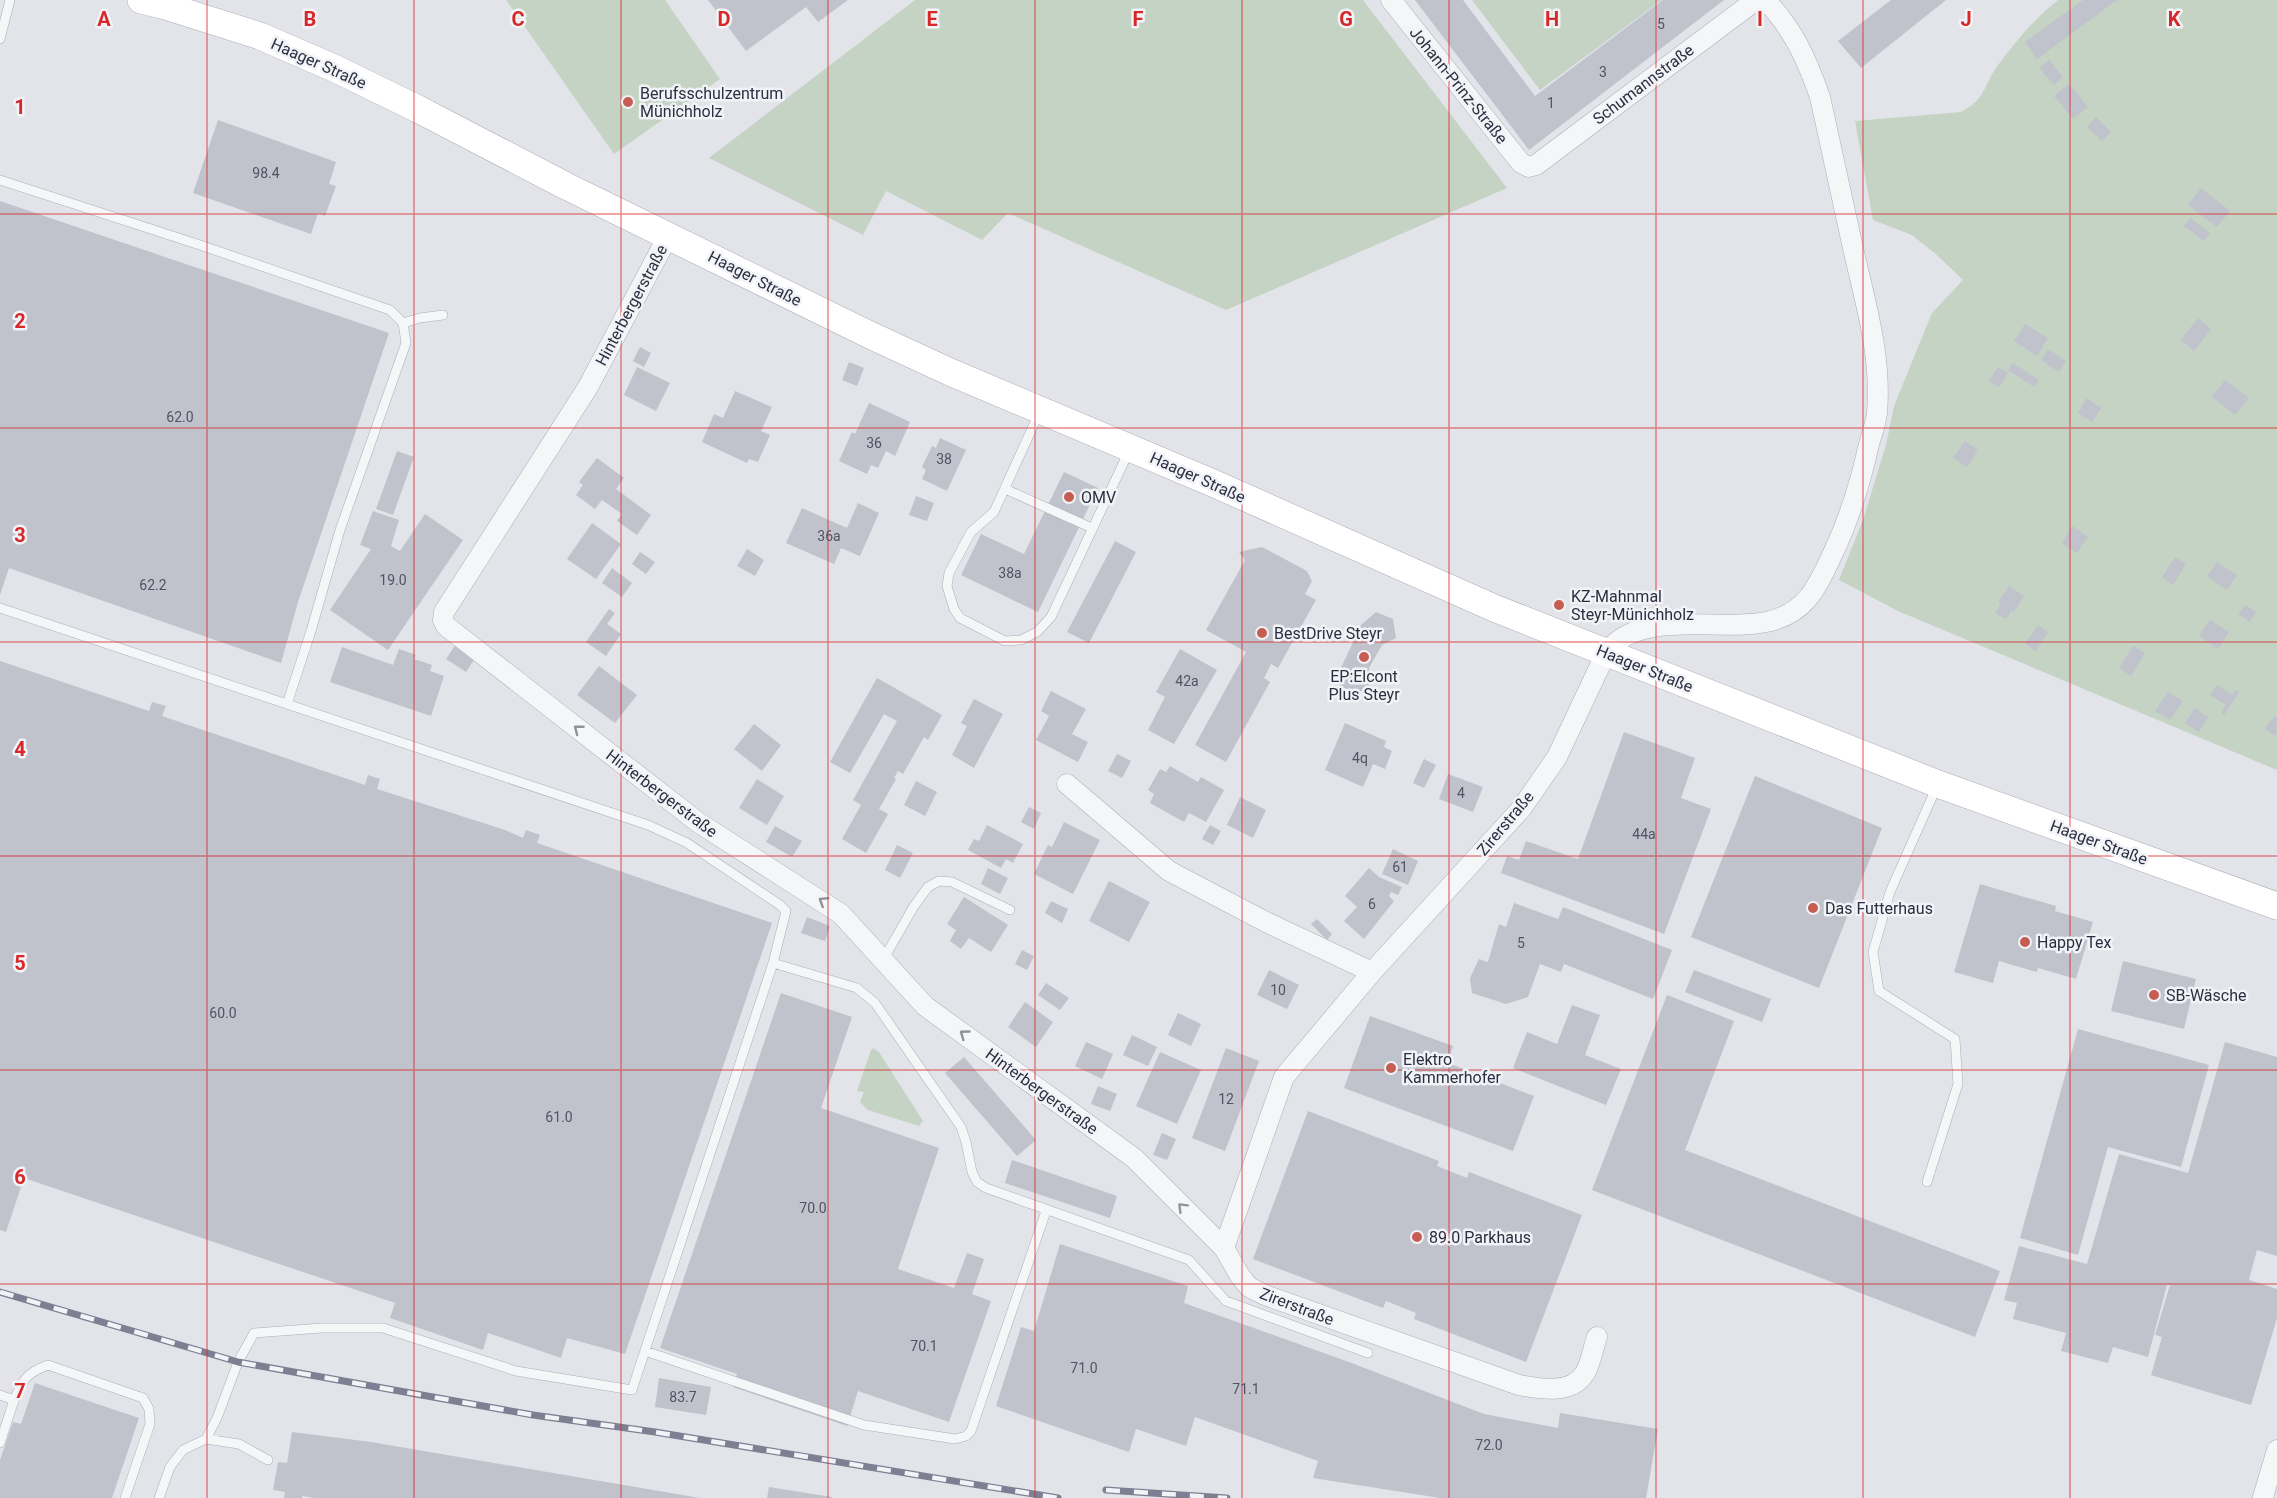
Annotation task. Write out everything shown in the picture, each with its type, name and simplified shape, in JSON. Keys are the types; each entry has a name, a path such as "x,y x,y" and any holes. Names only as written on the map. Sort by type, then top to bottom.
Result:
{"main road":[{"name":"Haager Straße","path":"141,0 260,36 336,69 668,236 950,372 1131,447 1494,608 1938,784 2277,906"}],"street":[{"name":"Johann-Prinz-Straße","path":"1390,0 1521,163 1529,168"},
{"name":"Schumannstraße","path":"1529,168 1756,0"},
{"path":"1606,653 1612,644 1623,637 1644,630 1674,625 1764,623 1791,615 1805,603 1818,585 1840,537 1866,460 1877,414 1877,371 1872,327 1820,98 1795,36 1765,0"},
{"name":"Hinterbergerstraße","path":"668,236 588,387 444,612 443,620 446,626 699,823 841,914 925,1006 1134,1158 1224,1248"},
{"name":"Zirerstraße","path":"1597,1337 1586,1372 1566,1387 1544,1389 1519,1385 1265,1295 1249,1287 1224,1248 1284,1077 1372,972 1521,809 1557,757 1606,653"},
{"path":"1067,784 1169,871 1266,922 1372,972"},
{"path":"2263,1497 2277,1450"}],"lane":[{"path":"0,39 10,0"},
{"path":"0,180 390,310 402,323 406,343 340,530 311,631 286,704"},
{"path":"402,323 443,315"},
{"path":"1041,409 994,512 971,531 949,573 947,586 954,609 960,618 1005,641 1021,640 1037,632 1051,617 1131,447"},
{"path":"1005,489 1092,528"},
{"path":"0,608 671,834 784,909 786,916 773,963 632,1390 516,1371 382,1328 322,1328 254,1333 238,1362 217,1418 206,1439"},
{"path":"1927,1182 1958,1084 1955,1039 1879,991 1873,952 1890,892 1938,784"},
{"path":"883,960 914,906 928,887 939,881 952,882 1010,910"},
{"path":"773,963 857,988 875,1003 961,1127 972,1172 977,1182 986,1188 1189,1260 1226,1301 1368,1353"},
{"path":"645,1351 864,1425 955,1439 966,1436 971,1431 1046,1211"},
{"path":"0,1443 24,1380 33,1370 48,1365 142,1398 149,1409 150,1424 125,1498"},
{"path":"0,1395 15,1400"},
{"path":"159,1498 170,1467 183,1450 206,1439 239,1444 268,1460"}],"green space":[{"path":"506,0 665,0 720,79 614,154"},
{"path":"915,0 1363,0 1507,188 1226,310 1008,213 982,240 886,191 863,235 709,158"},
{"path":"1472,0 1662,0 1540,90"},
{"path":"2058,0 2277,0 2277,770 1898,611 1839,580 1863,520 1886,445 1894,406 1932,313 1963,280 1912,235 1873,220 1855,121 1961,112 1980,97 1998,65 2041,15"},
{"path":"873,1048 879,1052 923,1121 919,1126 868,1110 860,1102 864,1092 857,1091"}],"building":[{"path":"708,0 848,0 818,22 806,7 746,51"},
{"path":"1415,0 1463,0 1535,96 1663,0 1724,0 1529,150"},
{"path":"1891,0 1946,0 1861,68 1838,41"},
{"path":"2083,0 2117,0 2037,59 2025,42"},
{"path":"2049,60 2063,77 2054,85 2039,68"},
{"path":"2069,84 2088,107 2073,119 2054,96"},
{"path":"2096,117 2111,132 2102,141 2087,127"},
{"path":"218,120 336,162 329,184 336,186 325,216 318,213 311,234 193,193"},
{"path":"2201,188 2230,211 2217,227 2188,205"},
{"path":"0,201 389,333 298,602 281,663 9,568 0,595"},
{"path":"2190,218 2210,233 2204,241 2184,226"},
{"path":"2198,318 2211,329 2194,351 2181,340"},
{"path":"2025,324 2048,338 2037,356 2014,341"},
{"path":"640,347 651,353 644,367 633,361"},
{"path":"2048,349 2066,361 2059,372 2041,360"},
{"path":"849,362 864,368 857,386 842,380"},
{"path":"2013,363 2039,380 2034,387 2008,370"},
{"path":"637,367 670,383 656,411 624,395"},
{"path":"1998,367 2008,373 1999,387 1989,381"},
{"path":"2225,380 2249,398 2235,415 2212,397"},
{"path":"735,391 772,407 761,431 770,435 758,462 749,459 747,463 702,442 714,414 723,418"},
{"path":"2087,398 2101,408 2092,422 2078,413"},
{"path":"869,403 910,422 895,456 886,451 878,468 871,465 867,474 839,461 852,432 855,434"},
{"path":"940,438 966,450 947,491 922,479 926,470 922,467 932,446 936,448"},
{"path":"1965,441 1978,450 1967,467 1953,458"},
{"path":"397,451 414,457 393,515 376,509"},
{"path":"597,458 624,478 616,489 651,515 637,535 617,521 622,514 602,500 595,509 576,495 583,485 579,482"},
{"path":"1064,472 1098,488 1038,612 961,575 981,534 1024,554"},
{"path":"916,496 934,503 927,521 909,515"},
{"path":"858,503 879,513 860,556 841,548 834,564 786,543 802,508 847,528"},
{"path":"373,511 399,520 391,546 400,551 425,514 463,540 388,650 330,610 371,549 360,545"},
{"path":"592,523 621,544 596,579 567,559"},
{"path":"2072,526 2088,537 2077,553 2062,543"},
{"path":"1115,541 1136,552 1089,643 1067,632"},
{"path":"1262,547 1307,571 1312,581 1305,594 1316,600 1278,668 1271,664 1264,678 1270,682 1226,762 1195,745 1246,652 1206,630 1245,560 1239,552"},
{"path":"747,549 764,560 755,576 737,566"},
{"path":"640,552 655,562 646,574 632,564"},
{"path":"2175,557 2186,564 2173,585 2162,577"},
{"path":"2217,562 2237,575 2227,590 2207,576"},
{"path":"612,568 632,583 622,597 602,583"},
{"path":"2009,586 2024,596 2014,612 2011,611 2006,619 1995,613 2001,604 1998,602"},
{"path":"2245,605 2256,612 2250,622 2238,614"},
{"path":"609,609 615,613 607,624 621,634 606,656 586,642"},
{"path":"1376,612 1393,619 1396,638 1382,645 1369,668 1370,686 1356,694 1339,686 1340,670 1361,625"},
{"path":"2210,620 2229,632 2218,649 2199,636"},
{"path":"2038,625 2048,632 2036,651 2025,644"},
{"path":"456,644 476,657 466,672 446,659"},
{"path":"2133,646 2145,653 2131,676 2119,668"},
{"path":"342,647 393,665 399,649 416,655 414,659 432,665 430,671 444,676 431,716 330,682"},
{"path":"1180,649 1217,670 1174,744 1148,730 1165,697 1156,692"},
{"path":"0,661 149,711 152,702 166,706 162,716 365,785 368,775 380,779 377,789 505,830 523,838 526,830 540,835 537,843 772,923 625,1354 567,1338 561,1358 488,1333 483,1350 390,1318 395,1303 24,1178 6,1232 0,1230"},
{"path":"599,666 637,695 615,723 577,695"},
{"path":"877,678 942,715 928,740 924,737 903,774 898,771 894,778 896,779 879,809 888,814 866,853 842,839 861,805 853,800 897,721 884,714 850,773 830,762"},
{"path":"2217,685 2232,695 2235,690 2239,692 2224,715 2221,713 2226,705 2210,695"},
{"path":"1051,691 1086,709 1072,734 1088,742 1078,762 1036,740 1049,716 1041,711"},
{"path":"2168,692 2183,701 2170,720 2155,711"},
{"path":"974,699 1003,714 974,768 952,755 967,726 961,723"},
{"path":"2195,708 2208,717 2199,732 2185,723"},
{"path":"2274,716 2277,718 2276,736 2265,729"},
{"path":"1345,723 1386,741 1384,747 1392,751 1385,769 1373,764 1363,787 1325,770"},
{"path":"754,724 781,745 762,771 734,749"},
{"path":"1624,732 1695,758 1681,798 1711,809 1664,934 1501,873 1507,856 1519,860 1526,841 1578,859"},
{"path":"1117,754 1131,761 1122,778 1108,771"},
{"path":"1424,759 1436,765 1424,788 1413,783"},
{"path":"1170,766 1198,782 1201,777 1224,790 1206,822 1189,813 1184,822 1150,803 1154,794 1148,790 1160,769 1166,772"},
{"path":"1448,774 1483,787 1473,812 1439,799"},
{"path":"1755,776 1882,828 1819,988 1691,937"},
{"path":"757,779 784,796 767,825 739,808"},
{"path":"916,781 937,792 925,816 904,805"},
{"path":"1240,797 1266,810 1253,838 1227,825"},
{"path":"1029,807 1041,813 1034,829 1021,822"},
{"path":"1064,822 1100,840 1073,894 1034,874 1048,845 1052,847"},
{"path":"987,825 1023,844 1013,863 1006,859 1001,868 968,850 974,839 979,841"},
{"path":"1210,825 1221,831 1213,845 1202,839"},
{"path":"775,826 802,841 792,857 766,842"},
{"path":"897,845 913,853 900,878 885,870"},
{"path":"1393,849 1418,861 1408,885 1382,874"},
{"path":"988,868 1008,878 1000,894 981,884"},
{"path":"1369,868 1379,877 1402,887 1398,895 1391,892 1389,896 1394,901 1364,939 1344,921 1357,907 1345,896"},
{"path":"1109,881 1150,902 1129,942 1089,921"},
{"name":"Happy Tex","path":"1980,884 2056,906 2055,911 2093,922 2076,979 2038,968 2037,972 1999,961 1993,983 1954,972"},
{"path":"964,897 1008,925 991,952 969,938 961,949 950,941 956,930 947,924"},
{"path":"1051,901 1068,909 1062,923 1045,913"},
{"path":"1514,903 1558,919 1563,907 1672,950 1653,999 1564,964 1561,972 1540,964 1528,997 1506,1004 1472,993 1470,978 1479,959 1488,962 1499,924 1506,927"},
{"path":"807,917 830,926 825,941 801,933"},
{"path":"1317,919 1332,934 1327,940 1311,924"},
{"path":"1022,950 1034,956 1027,970 1015,964"},
{"name":"SB-Wäsche","path":"2123,961 2196,979 2184,1029 2111,1011"},
{"path":"1269,970 1299,985 1287,1009 1257,995"},
{"path":"1694,970 1771,999 1762,1022 1685,992"},
{"path":"1046,983 1069,998 1060,1010 1038,995"},
{"path":"781,993 852,1017 821,1108 939,1148 898,1269 954,1288 967,1253 984,1259 972,1294 991,1301 949,1422 858,1391 847,1426 733,1387 737,1374 660,1348"},
{"path":"1667,995 1734,1021 1685,1150 2000,1271 1975,1337 1592,1190"},
{"path":"1025,1002 1053,1022 1036,1047 1008,1027"},
{"path":"1572,1005 1600,1015 1585,1055 1621,1069 1606,1105 1513,1068 1527,1032 1557,1044"},
{"path":"1178,1013 1201,1024 1191,1046 1168,1035"},
{"path":"1370,1016 1453,1046 1448,1063 1534,1096 1513,1151 1344,1088"},
{"path":"2078,1029 2209,1065 2181,1167 2108,1147 2078,1255 2020,1238"},
{"path":"1132,1035 1157,1047 1148,1066 1123,1055"},
{"path":"1086,1042 1113,1054 1102,1079 1075,1066"},
{"path":"2225,1042 2277,1057 2277,1256 2257,1250 2249,1280 2277,1289 2277,1318 2251,1405 2151,1375 2162,1337 2155,1335 2170,1285 2167,1285 2148,1357 2113,1347 2108,1363 2061,1351 2066,1333 2013,1319 2017,1303 2004,1300 2019,1246 2087,1264 2119,1154 2188,1173"},
{"path":"1226,1048 1259,1061 1225,1151 1192,1138"},
{"path":"1160,1052 1201,1070 1177,1124 1136,1106"},
{"path":"964,1057 1036,1140 1017,1156 945,1073"},
{"path":"1098,1086 1117,1094 1110,1111 1091,1104"},
{"name":"89.0 Parkhaus","path":"1308,1111 1439,1161 1437,1166 1467,1178 1469,1172 1582,1215 1526,1362 1414,1319 1416,1313 1386,1301 1383,1308 1253,1259"},
{"path":"1162,1133 1176,1139 1167,1160 1153,1155"},
{"path":"1012,1160 1117,1196 1110,1218 1005,1183"},
{"path":"1060,1244 1188,1286 1184,1303 1349,1362 1484,1414 1558,1428 1560,1413 1658,1429 1646,1498 1440,1498 1313,1478 1318,1461 1195,1417 1186,1446 1136,1429 1129,1452 996,1406 1021,1327 1034,1331"},
{"path":"659,1378 711,1387 706,1415 655,1407"},
{"path":"35,1383 139,1418 112,1498 0,1498 0,1460 13,1422 21,1424"},
{"path":"292,1432 371,1442 700,1498 314,1498 302,1496 302,1498 284,1498 285,1492 273,1490 278,1462 287,1463"},
{"path":"769,1487 832,1497 832,1498 767,1498"}],"railway":[{"path":"0,1292 238,1362 533,1415 655,1432 1058,1498"},
{"path":"1106,1490 1227,1498"}],"place":[{"name":"Berufsschulzentrum Münichholz","path":"628,102"},
{"name":"OMV","path":"1069,497"},
{"name":"KZ-Mahnmal Steyr-Münichholz","path":"1559,605"},
{"name":"BestDrive Steyr","path":"1262,633"},
{"name":"EP:Elcont Plus Steyr","path":"1364,657"},
{"name":"Das Futterhaus","path":"1813,908"},
{"name":"Happy Tex","path":"2025,942"},
{"name":"SB-Wäsche","path":"2154,995"},
{"name":"Elektro Kammerhofer","path":"1391,1068"},
{"name":"89.0 Parkhaus","path":"1417,1237"}]}
